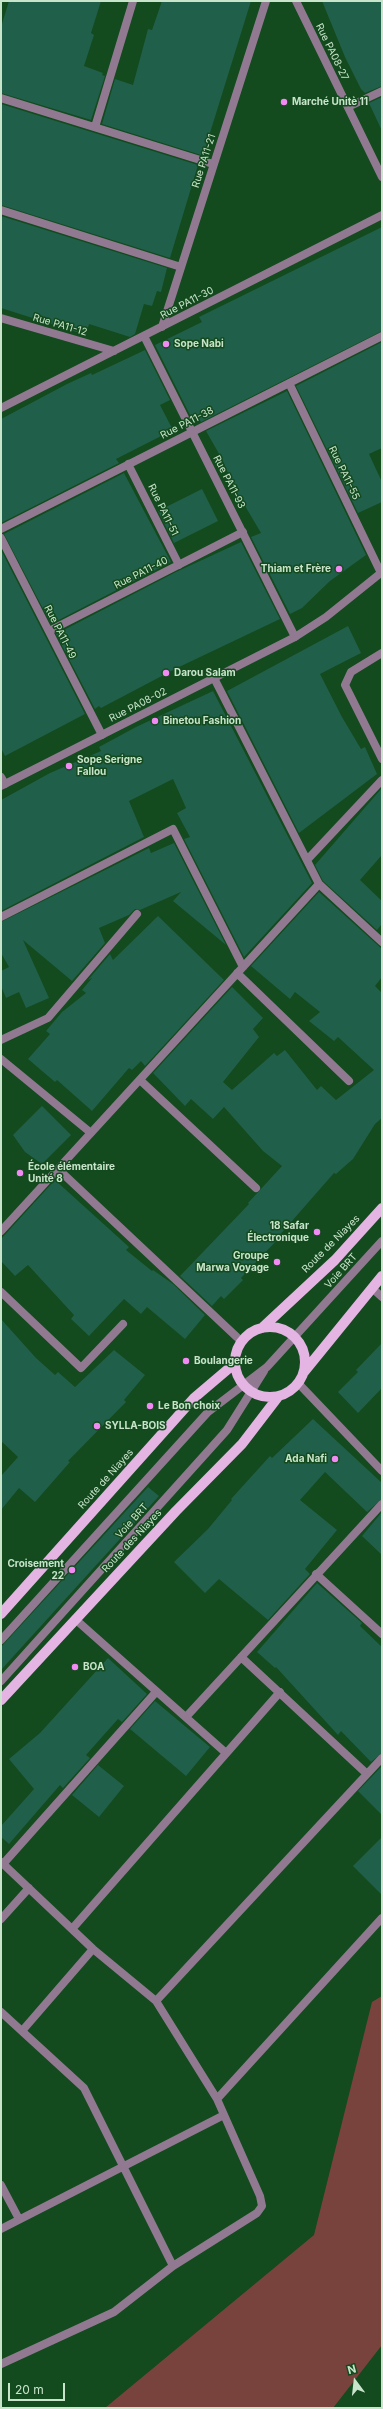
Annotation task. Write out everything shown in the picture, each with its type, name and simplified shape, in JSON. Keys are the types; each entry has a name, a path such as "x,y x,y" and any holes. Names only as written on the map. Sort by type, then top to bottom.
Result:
{"main road":[{"name":"Route de Niayes","path":"241,1341 250,1333 262,1328 335,1260 382,1208"},
{"path":"241,1341 236,1352 234,1364 237,1376 243,1385 252,1393 265,1397 278,1397 289,1392 298,1383 304,1372 382,1276"},
{"path":"262,1328 274,1327 295,1336 302,1348 305,1360 304,1372"},
{"name":"Route de Niayes","path":"1,1614 194,1398 234,1364"},
{"name":"Route des Niayes","path":"1,1700 75,1619 242,1444 278,1397"}],"street":[{"path":"95,127 133,1"},
{"name":"Rue PA11-21","path":"162,327 266,1"},
{"name":"Rue PA08-27","path":"296,1 382,177"},
{"path":"348,107 382,91"},
{"path":"1,98 213,164"},
{"path":"1,210 181,267"},
{"name":"Rue PA11-30","path":"1,408 382,215"},
{"name":"Rue PA11-12","path":"1,318 114,351"},
{"name":"Rue PA11-93","path":"144,336 295,637"},
{"name":"Rue PA11-38","path":"1,529 382,336"},
{"name":"Rue PA11-55","path":"289,383 382,572"},
{"name":"Rue PA11-51","path":"128,464 179,565"},
{"name":"Rue PA11-40","path":"49,631 243,532"},
{"name":"Rue PA11-49","path":"1,538 102,735"},
{"name":"Rue PA08-02","path":"2,782 102,735 295,637 326,617 382,572"},
{"path":"382,653 351,672 345,685 382,759"},
{"path":"214,678 319,884 381,940"},
{"path":"307,860 382,780"},
{"path":"1,917 173,829 243,967"},
{"path":"1,1232 319,884"},
{"path":"1,1040 48,1018 138,914"},
{"path":"237,973 349,1081"},
{"path":"1,1058 91,1133"},
{"path":"140,1080 256,1188"},
{"path":"58,1169 241,1341"},
{"name":"Voie BRT","path":"1,1640 208,1412 267,1367 382,1241"},
{"path":"372,1288 382,1297"},
{"path":"1,1292 82,1368 123,1324"},
{"name":"Voie BRT","path":"1,1681 227,1430 252,1393 267,1367"},
{"path":"298,1383 382,1471"},
{"path":"186,1717 382,1504"},
{"path":"316,1574 382,1634"},
{"path":"75,1619 226,1753"},
{"path":"241,1657 367,1774"},
{"path":"1,2364 114,2312 173,2266 257,2213 262,2206 216,2099 156,2001 93,1949 2,1863 156,1692"},
{"path":"72,1929 280,1692"},
{"path":"156,2001 382,1758"},
{"path":"1,1919 29,1888"},
{"path":"216,2099 382,1918"},
{"path":"22,2031 93,1949"},
{"path":"1,2012 84,2088 173,2266"},
{"path":"1,2228 224,2115"},
{"path":"1,2185 19,2219"}],"shaded area":[{"path":"382,1996 382,2345 333,2408 105,2408 314,2235 372,2002"}],"building":[{"path":"9,1 101,1 91,33 94,35 84,66 103,73 102,75 105,76 91,120 1,93 1,27"},
{"path":"162,1 251,1 205,149 203,148 201,155 102,124 115,79 133,85 148,29 152,30"},
{"path":"322,1 382,1 382,86 365,93 361,89 345,57"},
{"path":"382,97 382,131 369,103"},
{"path":"1,104 198,165 170,258 1,205"},
{"path":"1,216 167,268 161,292 157,291 152,306 144,304 135,334 130,337 89,324 86,335 1,308"},
{"path":"382,227 382,331 201,422 198,418 193,421 155,345 202,322 199,317"},
{"path":"382,342 382,448 369,454 382,482 382,502 358,513 296,386"},
{"path":"145,350 170,400 160,405 173,430 116,459 119,463 1,523 1,419 67,384 91,373 92,375"},
{"path":"287,391 366,555 330,581 302,608 290,614 251,537 261,533 235,489 222,459 206,431"},
{"path":"124,473 171,562 51,624 4,534"},
{"path":"202,489 218,521 174,543 158,511"},
{"path":"241,542 280,619 177,668 101,708 99,706 95,709 56,634 176,572"},
{"path":"1,550 85,714 5,756 1,748"},
{"path":"348,626 361,653 320,674 342,717 361,749 365,747 377,774 299,833 227,691"},
{"path":"213,691 312,883 244,957 184,839 190,837 177,813 186,808 173,779 129,801 144,837 1,911 1,800 50,773 101,751 99,747 136,727"},
{"path":"382,788 382,855 360,880 382,901 382,924 377,930 323,881 315,865"},
{"path":"174,843 226,945 173,901 181,892 140,910 135,909 129,915 99,928 105,943 72,981 23,940 49,998 26,1008 19,992 6,998 1,986 1,971 9,967 1,953 1,922 149,848 151,853"},
{"path":"319,892 382,949 382,977 375,986 382,993 382,1118 375,1124 353,1159 336,1174 334,1173 278,1237 279,1238 241,1278 243,1280 224,1299 221,1296 212,1306 180,1276 249,1204 248,1203 282,1166 263,1151 224,1107 213,1119 191,1099 185,1106 153,1073 232,987 263,1018 253,1029 259,1037 223,1082 232,1090 274,1053 277,1056 285,1050 317,1090 321,1086 336,1100 374,1070 338,1037 334,1041 309,1021 320,1012 295,992 290,999 251,966"},
{"path":"158,916 224,980 145,1066 141,1061 132,1070 129,1068 92,1111 57,1080 55,1082 28,1059 50,1034 46,1031 62,1012 86,993 82,990 92,978 88,980 110,954 113,960"},
{"path":"42,1106 71,1135 42,1164 25,1152 13,1135"},
{"path":"55,1180 129,1247 126,1250 152,1271 153,1270 173,1284 205,1315 185,1339 147,1307 141,1314 124,1299 89,1336 71,1319 74,1315 28,1265 15,1276 1,1261 1,1239"},
{"path":"1,1319 36,1358 55,1375 58,1372 75,1387 114,1350 145,1375 124,1400 126,1402 68,1461 70,1462 35,1502 19,1488 1,1510 1,1476 18,1457 1,1441"},
{"path":"382,1343 382,1388 358,1413 338,1392 358,1372 356,1370"},
{"path":"313,1419 382,1483 382,1499 367,1512 325,1472 300,1500 337,1530 305,1569 310,1574 268,1620 219,1579 205,1593 174,1562 208,1529 232,1500 231,1499 270,1456 272,1458"},
{"path":"148,1487 159,1496 1,1670 1,1647"},
{"path":"382,1512 382,1555 362,1536"},
{"path":"317,1583 362,1623 360,1626 382,1647 382,1753 371,1762 341,1731 338,1735 276,1667 275,1668 257,1652"},
{"path":"108,1658 147,1694 122,1722 118,1719 86,1755 90,1758 63,1788 60,1785 9,1844 1,1837 1,1826 34,1789 9,1759 40,1733"},
{"path":"155,1701 210,1747 186,1776 130,1729"},
{"path":"98,1765 124,1786 99,1817 72,1795"},
{"path":"382,1766 382,1815 358,1791"},
{"path":"382,1837 382,1895 353,1866"}],"place":[{"name":"Marché Unitè 11","path":"284,102"},
{"name":"Sope Nabi","path":"166,344"},
{"name":"Thiam et Frère","path":"339,569"},
{"name":"Darou Salam","path":"166,673"},
{"name":"Binetou Fashion","path":"155,721"},
{"name":"Sope Serigne Fallou","path":"69,766"},
{"name":"École élémentaire Unité 8","path":"20,1173"},
{"name":"18 Safar Électronique","path":"317,1232"},
{"name":"Groupe Marwa Voyage","path":"277,1262"},
{"name":"Boulangerie","path":"186,1361"},
{"name":"Le Bon choix","path":"150,1406"},
{"name":"SYLLA-BOIS","path":"97,1426"},
{"name":"Ada Nafi","path":"335,1459"},
{"name":"Croisement 22","path":"72,1570"},
{"name":"BOA","path":"75,1667"}]}
